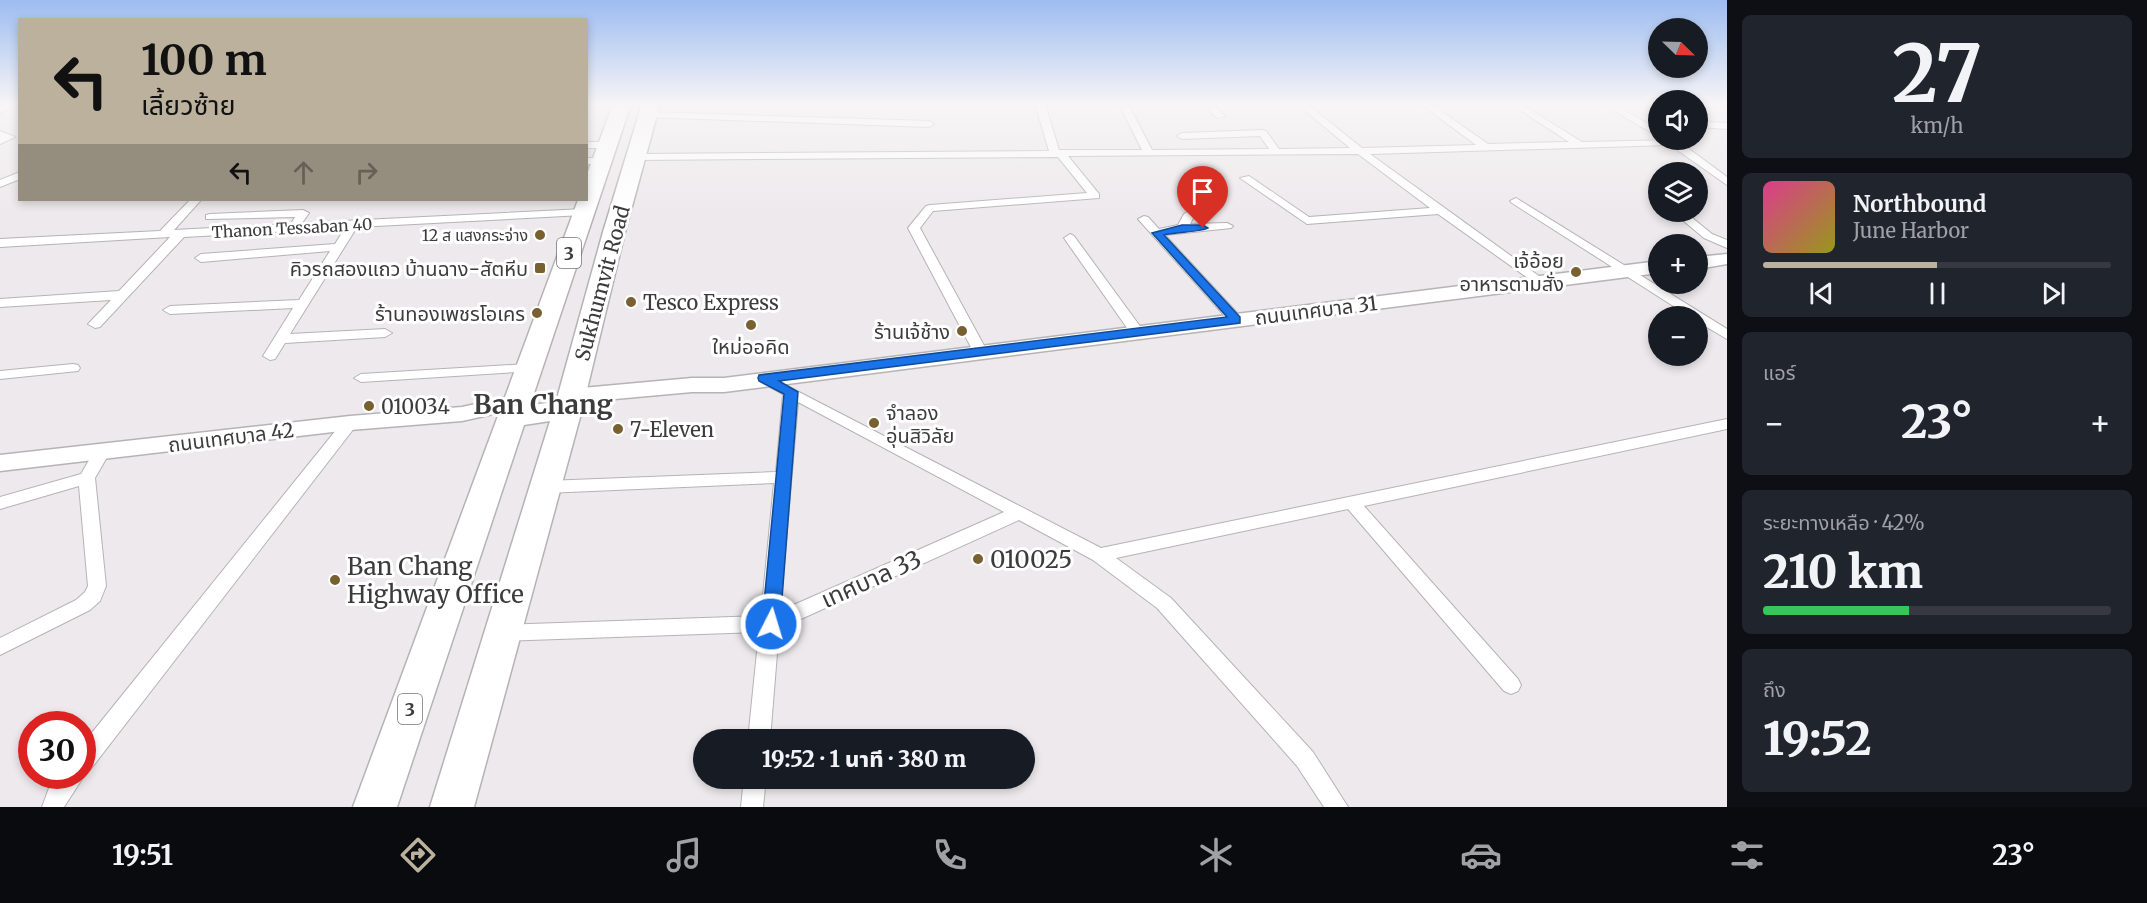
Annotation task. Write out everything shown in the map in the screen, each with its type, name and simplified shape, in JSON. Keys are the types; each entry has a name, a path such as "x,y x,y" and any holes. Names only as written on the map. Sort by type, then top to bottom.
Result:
{"highway":[{"name":"Sukhumvit Road","path":"452,807 546,487 640,142"},
{"name":"Sukhumvit Road","path":"588,192 596,153"},
{"name":"Sukhumvit Road","path":"375,807 445,612 586,201"},
{"path":"513,410 569,403"}],"main road":[{"path":"1708,261 1727,259"},
{"name":"ถนนเทศบาล 31","path":"569,403 690,398 724,385 764,378 1648,269"},
{"name":"ถนนเทศบาล 42","path":"0,463 350,423 513,410"}],"street":[{"path":"980,351 914,228 930,208 1095,196 1058,154 1054,142"},
{"path":"1143,142 1149,153"},
{"path":"1269,142 1276,151"},
{"path":"1348,142 1539,282"},
{"path":"1478,142 1484,146"},
{"path":"1575,142 1580,145"},
{"path":"636,157 1360,151 1648,142"},
{"path":"1684,150 1727,182"},
{"path":"0,184 18,176"},
{"path":"1245,178 1307,221 1441,210"},
{"path":"164,234 195,201"},
{"path":"1516,201 1727,335"},
{"path":"1182,228 1188,216 1200,207"},
{"name":"Thanon Tessaban 40","path":"0,243 584,212"},
{"path":"210,217 303,213 294,228"},
{"path":"1144,219 1236,320"},
{"path":"1691,222 1708,236 1727,244"},
{"path":"270,356 353,224"},
{"path":"1157,233 1182,228 1227,226"},
{"path":"95,324 180,234"},
{"path":"1070,238 1137,332"},
{"path":"201,258 339,247"},
{"path":"0,303 122,295"},
{"path":"170,310 303,304"},
{"path":"281,339 386,333"},
{"path":"0,375 73,368"},
{"path":"361,378 528,368"},
{"path":"764,378 1099,555 1164,603 1305,759 1337,807"},
{"path":"760,729 791,392"},
{"path":"96,746 350,423"},
{"path":"1099,555 1727,424"},
{"path":"0,647 93,596 97,586 87,478 102,452"},
{"path":"546,487 784,477"},
{"path":"0,503 87,478"},
{"path":"1352,502 1511,685"},
{"name":"เทศบาล 33","path":"503,633 771,624 1019,513"},
{"path":"53,807 63,789"},
{"path":"752,807 754,789"}],"place":[{"name":"12 ส แสงกระจ่าง","path":"540,235"},
{"name":"คิวรถสองแถว บ้านฉาง-สัตหีบ","path":"540,268"},
{"name":"เจ้อ้อย อาหารตามสั่ง","path":"1576,272"},
{"name":"Tesco Express","path":"631,302"},
{"name":"ร้านทองเพชรโอเคร","path":"537,313"},
{"name":"ใหม่ออคิด","path":"751,325"},
{"name":"ร้านเจ้ช้าง","path":"962,331"},
{"name":"010034","path":"369,406"},
{"name":"จำลอง อุ่นสิวิลัย","path":"874,423"},
{"name":"7-Eleven","path":"618,429"},
{"name":"010025","path":"978,559"},
{"name":"Ban Chang Highway Office","path":"335,580"}],"district":[{"name":"Ban Chang","path":"543,404"}],"route":[{"path":"771,624 791,392 764,378 1236,320 1157,233 1182,228 1203,228"}]}
